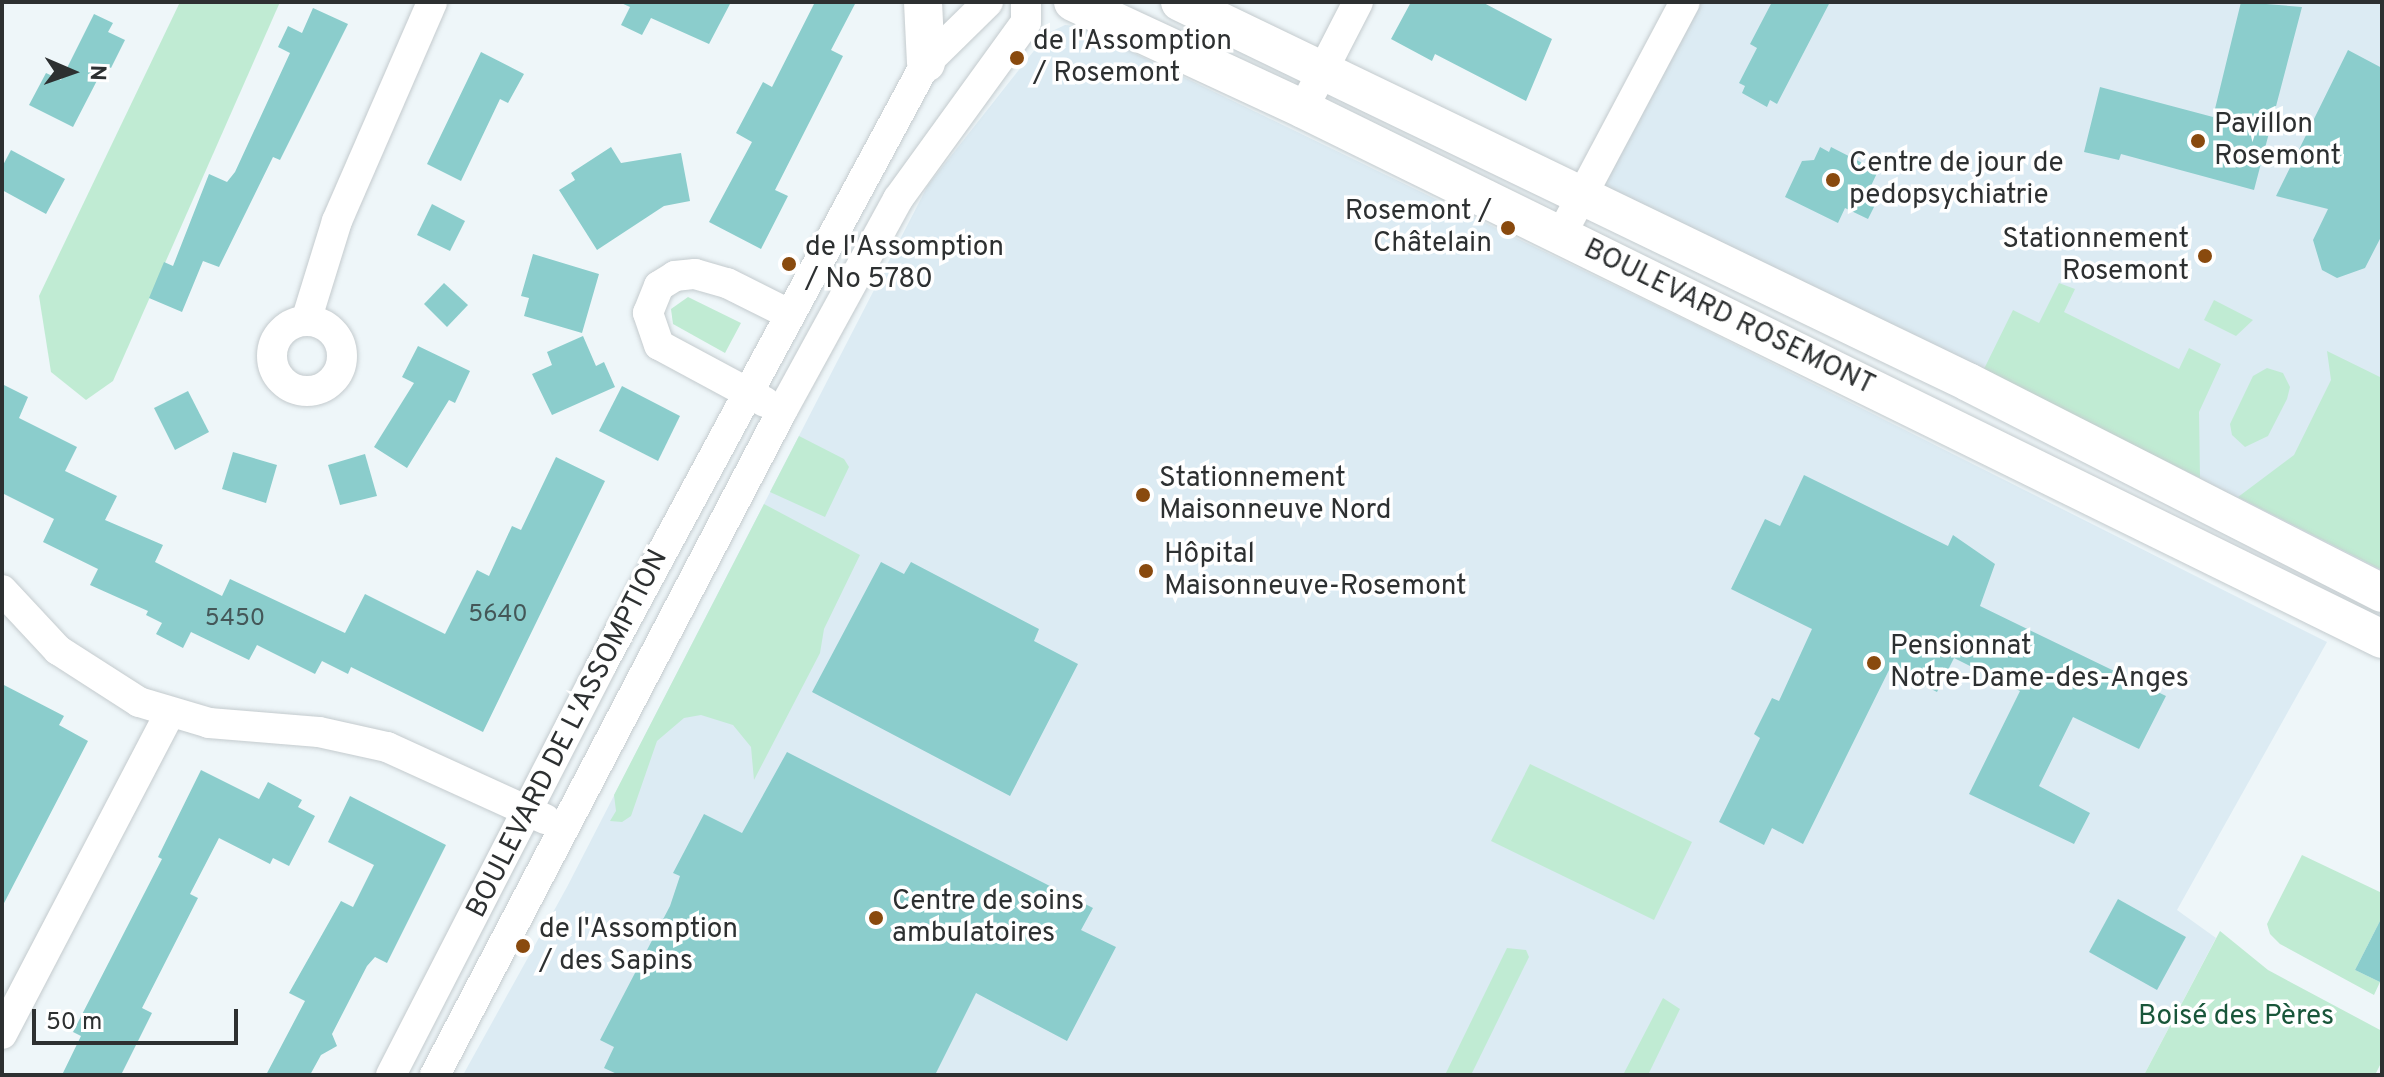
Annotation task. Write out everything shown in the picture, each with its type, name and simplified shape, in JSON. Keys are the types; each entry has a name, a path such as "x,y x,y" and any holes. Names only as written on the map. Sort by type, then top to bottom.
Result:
{"main road":[{"path":"923,2 926,63"},
{"name":"BOULEVARD ROSEMONT","path":"1073,2 1303,109 2382,639"},
{"name":"BOULEVARD ROSEMONT","path":"1180,2 1968,382 2382,593"}],"street":[{"path":"306,321 337,221 432,2"},
{"name":"BOULEVARD DE L'ASSOMPTION","path":"391,1075 789,314 926,63 988,2"},
{"name":"BOULEVARD DE L'ASSOMPTION","path":"435,1075 782,411 898,199 1026,22 1026,2"},
{"path":"1303,109 1358,2"},
{"path":"1561,235 1685,2"},
{"path":"782,411 659,345 648,313 659,286 675,276 695,274 727,283 789,314"},
{"path":"2,590 58,650 135,699 169,714 387,747 565,828"},
{"path":"2,1034 169,714"}],"shaded area":[{"path":"1686,2 2382,2 2382,580 1581,197"},
{"name":"Hôpital Maisonneuve-Rosemont","path":"1065,25 1078,26 1690,322 2327,642 2177,910 2216,938 2144,1075 463,1075 567,887 928,185 1048,33"}],"green space":[{"path":"180,2 280,2 113,381 86,400 51,372 39,296"},
{"path":"2059,283 2075,289 2064,312 2179,369 2189,348 2221,364 2199,412 2200,478 1983,371 2013,310 2039,323"},
{"path":"688,297 741,323 725,353 673,324 671,309"},
{"path":"2214,300 2253,320 2236,336 2204,320"},
{"path":"2327,351 2382,378 2382,570 2238,497 2294,455 2331,380"},
{"path":"2267,368 2283,373 2290,387 2287,399 2268,436 2245,447 2232,435 2230,424 2253,376"},
{"path":"799,436 844,459 849,467 825,517 770,492"},
{"path":"764,504 860,555 824,629 820,653 754,780 751,747 733,725 701,715 684,718 657,741 631,816 622,822 610,821 616,811 614,795"},
{"path":"1530,764 1692,842 1654,920 1491,841"},
{"path":"2302,855 2382,893 2382,917 2355,970 2380,982 2374,995 2280,944 2270,934 2267,924"},
{"name":"Boisé des Pères","path":"2220,931 2268,970 2382,1031 2382,1061 2375,1075 2144,1075"},
{"path":"1507,948 1526,950 1529,957 1471,1075 1445,1075"},
{"path":"1663,998 1680,1009 1648,1075 1623,1075"}],"building":[{"path":"619,2 731,2 709,44 651,18 642,35 621,25 630,7"},
{"path":"815,2 856,2 831,50 843,56 775,190 788,196 761,249 709,222 752,142 736,133 763,82 772,87"},
{"path":"1411,2 1482,2 1552,39 1526,101 1435,54 1432,61 1391,39"},
{"path":"1772,2 1830,2 1777,104 1770,100 1767,107 1742,93 1745,86 1739,83 1757,48 1750,44"},
{"path":"2241,2 2302,7 2254,190 2121,154 2119,160 2084,152 2100,87 2213,117"},
{"path":"313,8 348,24 280,160 273,157 219,267 203,261 182,312 149,298 164,262 173,266 209,174 227,182 235,172 290,53 278,47 288,26 302,33"},
{"path":"94,14 113,23 108,32 125,40 111,68 105,65 73,127 29,105 46,73 61,80"},
{"path":"2348,50 2382,68 2382,235 2365,268 2337,278 2322,270 2313,240 2328,209 2276,196"},
{"path":"481,52 524,74 508,103 500,99 461,181 427,164"},
{"path":"611,147 621,163 681,153 690,201 664,206 597,250 559,190 575,180 571,173"},
{"name":"Centre de jour de pedopsychiatrie","path":"1820,147 1829,152 1831,147 1878,171 1869,190 1880,195 1868,219 1845,208 1838,223 1785,197 1802,161 1814,160"},
{"path":"11,150 65,179 46,214 2,190 2,167"},
{"path":"432,204 465,221 450,251 417,235"},
{"path":"533,254 599,274 582,333 524,316 529,298 521,296"},
{"path":"444,283 468,305 447,327 424,304"},
{"path":"583,336 596,366 604,362 615,387 552,415 532,374 552,365 547,352"},
{"path":"418,346 470,371 455,403 449,400 407,468 374,447 414,383 402,377"},
{"path":"2,384 28,397 19,418 77,447 65,471 117,496 105,520 163,545 155,562 222,596 230,579 345,633 365,594 445,634 477,570 489,576 512,526 521,530 556,457 605,481 483,732 351,667 348,674 322,661 315,674 257,645 249,660 191,632 183,648 156,634 162,623 146,615 148,611 90,585 98,569 43,542 54,519 2,493"},
{"path":"622,386 680,416 658,461 599,431"},
{"path":"188,391 209,432 175,450 154,408"},
{"path":"233,452 277,465 266,503 222,489"},
{"path":"365,454 377,496 340,505 328,465"},
{"name":"Pensionnat Notre-Dame-des-Anges","path":"1804,475 1948,546 1953,535 1995,564 1980,606 2166,696 2139,749 2073,717 2039,786 2090,813 2074,844 1969,794 2020,691 1954,658 1937,692 1890,668 1803,844 1772,828 1764,845 1719,822 1760,738 1754,734 1772,698 1779,701 1812,629 1731,589 1765,519 1780,526"},
{"path":"881,562 904,574 911,562 1039,629 1034,641 1078,664 1010,796 812,692"},
{"path":"2,684 64,716 59,725 88,741 2,907"},
{"name":"Centre de soins ambulatoires","path":"787,752 1093,908 1081,930 1116,947 1067,1041 976,993 935,1075 619,1075 604,1068 614,1047 600,1040 670,906 680,876 673,873 704,814 742,833"},
{"path":"201,770 259,799 268,782 302,800 298,807 315,816 289,866 273,858 270,864 219,838 190,894 198,898 142,1008 152,1013 121,1075 62,1075 81,1036 73,1032 162,859 158,857"},
{"path":"350,796 446,845 387,963 375,957 367,966 332,1034 337,1046 321,1055 310,1075 266,1075 305,1001 289,993 341,901 353,907 374,865 328,842"},
{"path":"2118,899 2186,937 2157,990 2089,952"},
{"path":"2382,917 2382,983 2355,970"}],"place":[{"name":"de l'Assomption / Rosemont","path":"1017,58"},
{"name":"Pavillon Rosemont","path":"2198,141"},
{"name":"Centre de jour de pedopsychiatrie","path":"1833,180"},
{"name":"Rosemont / Châtelain","path":"1508,228"},
{"name":"Stationnement Rosemont","path":"2205,256"},
{"name":"de l'Assomption / No 5780","path":"789,264"},
{"name":"Stationnement Maisonneuve Nord","path":"1143,495"},
{"name":"Hôpital Maisonneuve-Rosemont","path":"1146,571"},
{"name":"Pensionnat Notre-Dame-des-Anges","path":"1874,663"},
{"name":"Centre de soins ambulatoires","path":"876,918"},
{"name":"de l'Assomption / des Sapins","path":"523,946"}]}
